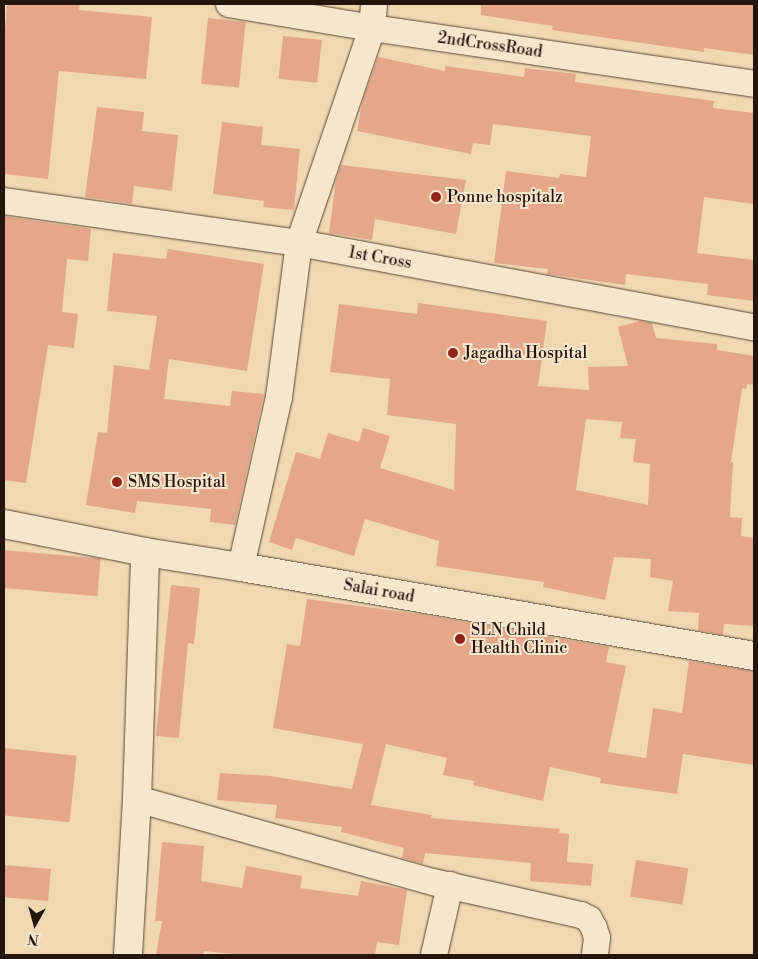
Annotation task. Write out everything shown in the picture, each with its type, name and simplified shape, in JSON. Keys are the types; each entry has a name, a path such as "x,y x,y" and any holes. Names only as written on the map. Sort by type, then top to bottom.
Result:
{"main road":[{"name":"Salai road","path":"4,524 145,552 241,566 754,656"},
{"path":"128,955 137,799 145,552"}],"street":[{"name":"2ndCrossRoad","path":"229,4 373,16 753,83"},
{"path":"241,566 278,397 299,242 373,16"},
{"name":"1st Cross","path":"4,201 299,242 754,327"},
{"path":"137,799 450,886 581,914 589,920 594,928 597,938 595,955"},
{"path":"434,955 450,886"}],"building":[{"path":"7,4 80,4 79,10 152,17 146,79 59,71 48,179 4,174 4,43"},
{"path":"481,4 754,4 754,55 704,48 704,52 552,30 553,26 481,15"},
{"path":"208,18 246,22 239,88 201,84"},
{"path":"283,36 322,40 317,83 279,79"},
{"path":"378,57 445,71 445,66 524,77 525,68 576,74 575,82 714,101 713,108 754,113 754,204 704,197 697,253 754,260 754,301 707,295 708,284 626,274 625,285 547,274 548,269 494,263 506,171 559,178 560,174 586,177 591,136 493,124 490,145 473,143 471,154 357,131 362,103"},
{"path":"97,107 144,112 142,131 178,135 172,191 134,186 132,204 85,197"},
{"path":"222,122 263,127 261,145 300,149 294,210 263,207 264,201 213,194"},
{"path":"341,165 466,180 456,234 375,219 372,240 329,233 336,180"},
{"path":"4,216 91,229 88,261 67,259 62,312 78,314 74,348 48,345 26,483 4,480"},
{"path":"168,249 264,264 247,371 169,359 164,399 230,406 232,391 264,394 235,525 210,522 211,509 137,501 135,513 86,505 98,432 107,433 114,365 149,370 157,316 107,311 113,253 166,259"},
{"path":"418,303 547,321 538,386 589,390 588,367 628,366 618,327 640,321 652,323 656,338 717,344 717,350 754,356 754,385 747,384 746,389 742,388 731,462 733,462 730,517 742,518 741,536 754,538 754,626 724,624 723,635 698,630 699,613 668,611 673,581 650,577 651,559 614,557 605,600 543,587 544,582 436,566 439,541 365,519 354,556 296,538 292,550 269,542 296,452 320,459 328,433 359,442 363,428 390,436 380,468 454,490 456,424 387,415 390,379 330,372 339,304 417,314","holes":["586,419 622,422 620,438 636,439 633,462 650,464 648,505 576,490"]},
{"path":"4,550 101,558 97,596 4,588"},
{"path":"171,585 200,588 194,644 188,643 179,738 156,736"},
{"path":"307,599 419,614 609,647 606,662 626,666 608,752 646,758 653,708 682,713 689,661 754,671 754,765 683,754 677,794 600,783 601,778 550,767 543,801 473,785 474,781 443,775 447,758 386,744 371,805 432,815 431,818 560,829 559,833 569,834 567,862 593,864 591,886 530,881 531,863 425,853 423,864 402,858 404,848 341,832 342,827 275,818 277,805 217,800 220,773 270,776 352,789 363,744 273,728 287,644 300,646"},
{"path":"4,748 77,756 70,822 4,815"},
{"path":"162,842 204,846 201,881 242,888 246,866 302,876 300,888 358,896 361,881 407,890 399,945 377,942 375,955 240,955 204,951 203,955 156,955 162,921 155,921"},
{"path":"636,860 688,868 683,905 630,897"},
{"path":"4,865 51,869 48,901 4,897"}],"place":[{"name":"Ponne hospitalz","path":"436,197"},
{"name":"Jagadha Hospital","path":"453,353"},
{"name":"SMS Hospital","path":"117,482"},
{"name":"SLN Child Health Clinic","path":"460,639"}]}
